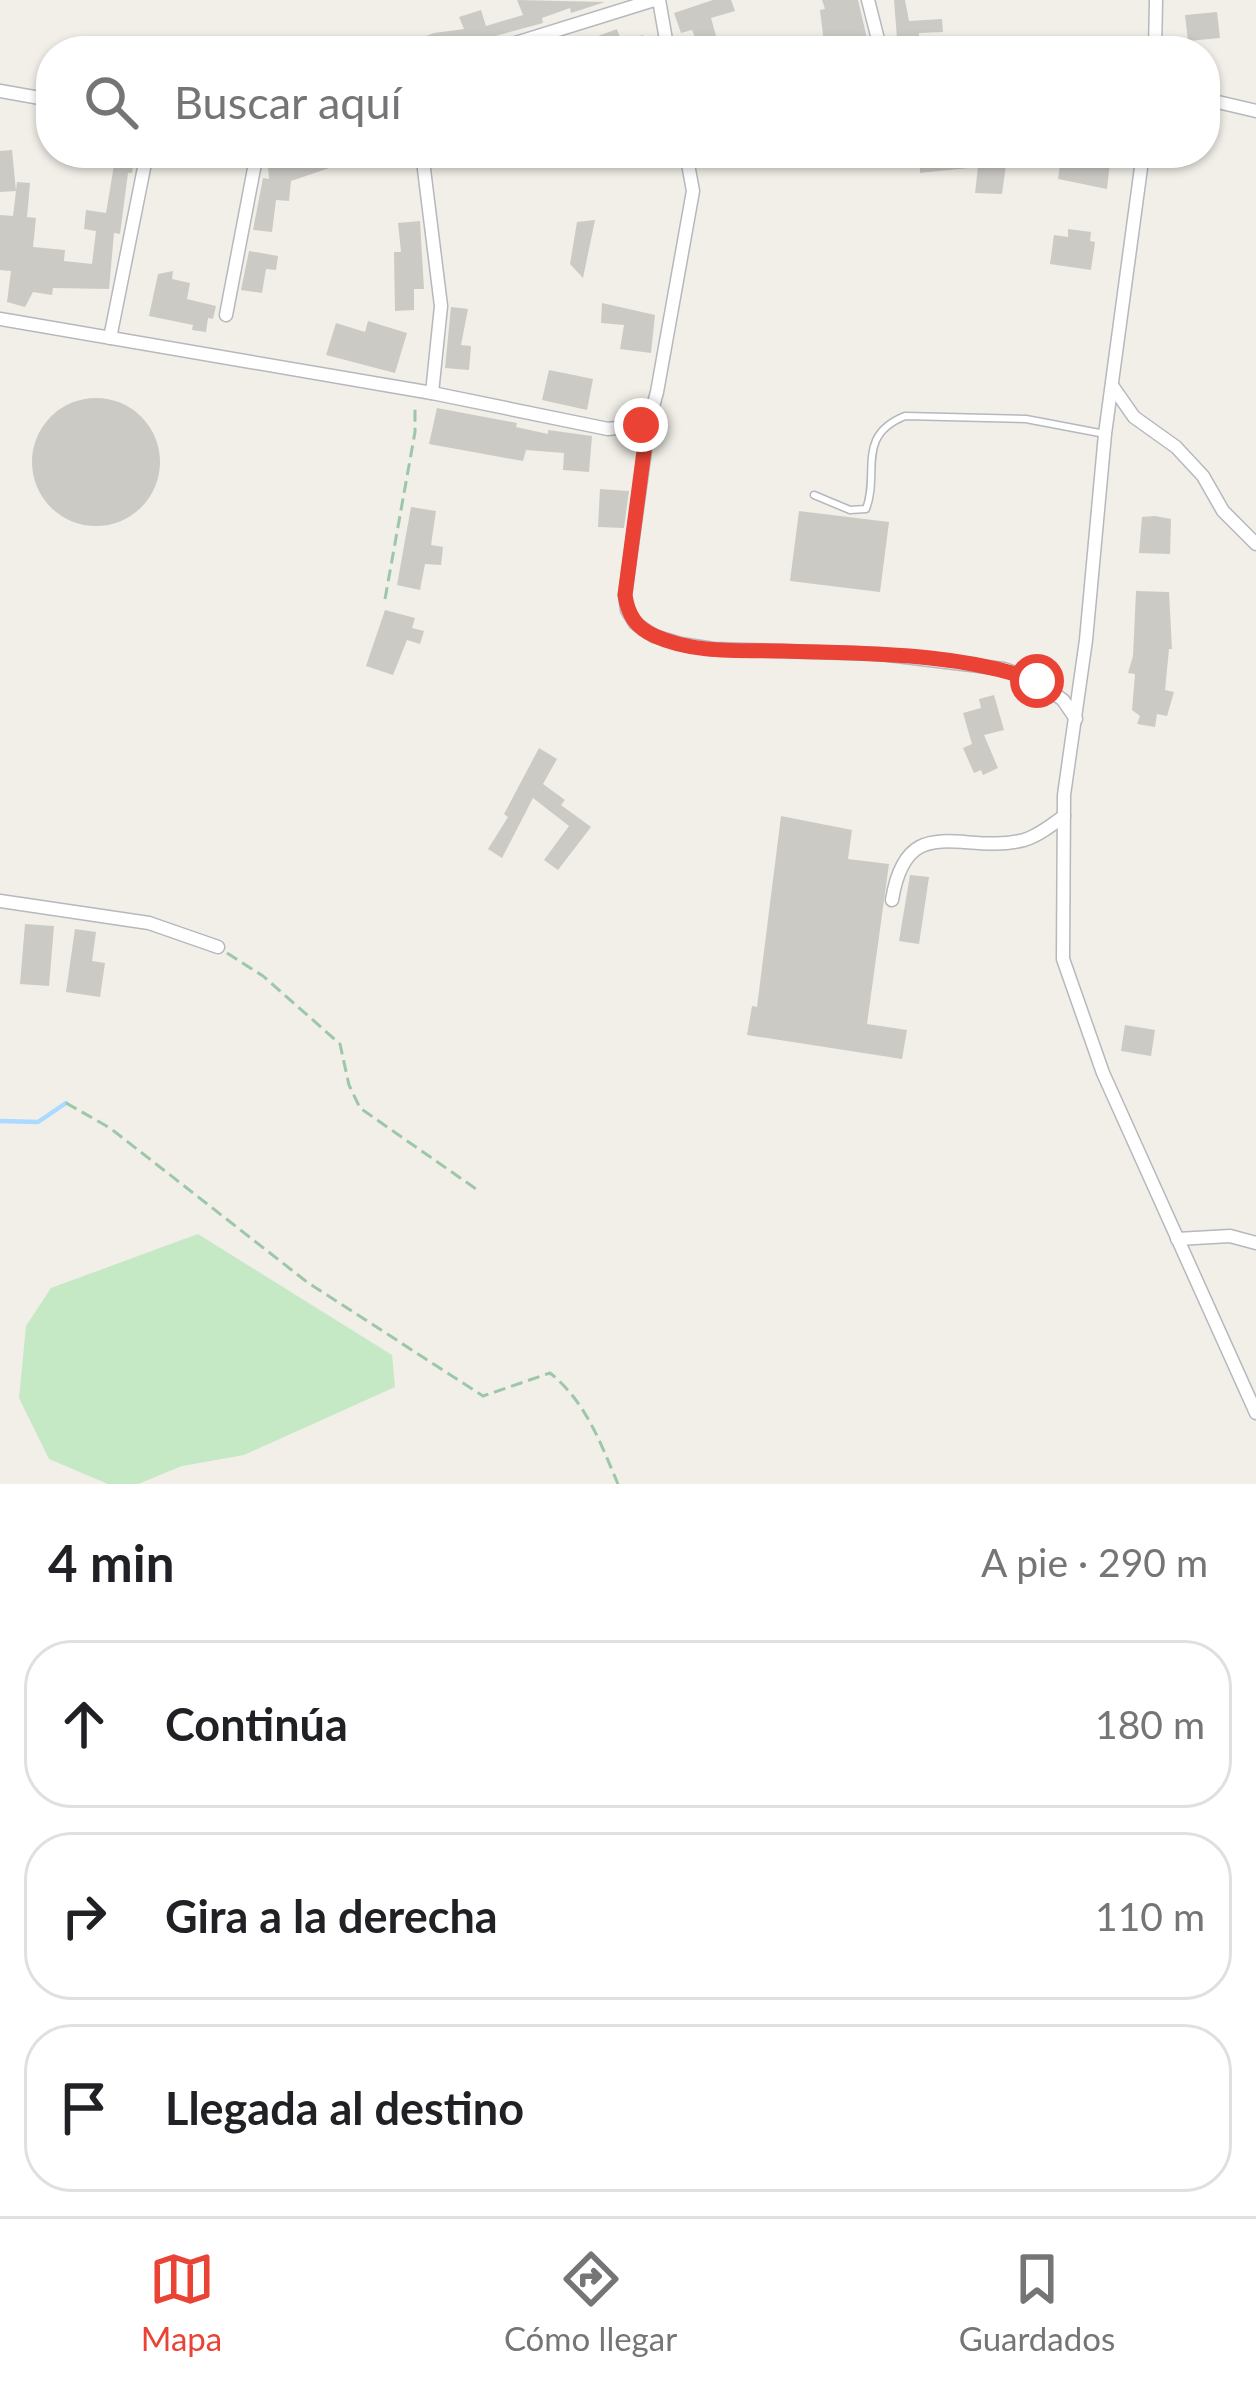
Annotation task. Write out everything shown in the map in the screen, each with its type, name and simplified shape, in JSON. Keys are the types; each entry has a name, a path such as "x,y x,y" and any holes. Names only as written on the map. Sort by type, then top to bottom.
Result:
{"street":[{"path":"539,36 656,0 664,36"},
{"path":"868,0 877,36"},
{"path":"1155,36 1156,0"},
{"path":"0,91 36,97"},
{"path":"1220,103 1256,111"},
{"path":"110,338 144,168"},
{"path":"226,315 254,168"},
{"path":"424,168 441,306 432,393"},
{"path":"0,319 432,393 608,429 641,425 657,392 693,191 689,168"},
{"path":"1141,168 1105,434 1064,816 1063,959 1103,1073 1256,1413"},
{"path":"1113,387 1134,417 1190,461 1223,511 1256,544"},
{"path":"641,425 646,436 625,595 635,623 654,636 714,649 880,654 1004,669 1037,681 1063,700 1076,719"},
{"path":"892,900 897,867 917,848 937,841 1025,840 1064,816"},
{"path":"0,901 149,923 218,947"},
{"path":"1178,1239 1230,1236 1256,1243"}],"lane":[{"path":"814,495 850,510 866,509 872,450 891,422 905,416 1026,419 1105,434"}],"path":[{"path":"386,599 415,432 415,390"},
{"path":"218,947 263,976 340,1044 349,1085 360,1108 479,1191"},
{"path":"66,1103 110,1128 308,1282 483,1396 550,1373 568,1388 592,1422 618,1484"}],"green space":[{"path":"198,1234 392,1355 395,1387 244,1455 182,1466 138,1484 108,1484 49,1459 19,1398 26,1326 51,1288"}],"building":[{"path":"517,0 605,2 571,13 570,8 542,18 543,23 495,36 426,36 464,29 459,17 481,10 486,26 523,15"},
{"path":"713,0 731,0 735,11 711,18 716,36 694,36 692,30 681,33 674,13"},
{"path":"822,0 858,0 866,36 823,36 820,10 825,9"},
{"path":"894,0 905,0 909,21 942,19 943,32 897,36"},
{"path":"1217,12 1220,36 1187,36 1185,15"},
{"path":"12,150 16,191 0,192 0,151"},
{"path":"114,168 133,168 128,173 120,234 114,233 109,289 53,288 52,295 33,292 25,307 7,302 11,271 0,270 0,215 13,216 17,182 30,183 27,217 36,218 33,247 65,250 64,261 92,264 96,231 84,229 86,210 106,213"},
{"path":"268,168 329,168 291,181 289,201 276,200 272,232 253,230 263,178 269,179"},
{"path":"920,168 968,168 920,173"},
{"path":"978,168 1006,168 1002,194 975,193"},
{"path":"1060,168 1109,168 1107,189 1058,179"},
{"path":"595,220 583,278 570,264 577,222"},
{"path":"420,221 424,289 414,289 414,310 395,311 394,252 401,252 398,223"},
{"path":"1068,229 1091,232 1090,241 1095,242 1091,270 1050,264 1054,235 1068,237"},
{"path":"249,251 278,256 276,270 266,269 262,293 241,290"},
{"path":"173,271 172,279 190,283 187,299 216,306 206,332 149,316 158,274"},
{"path":"602,303 655,315 651,353 620,349 624,325 601,323"},
{"path":"451,307 468,309 461,345 471,346 469,370 445,368"},
{"path":"368,321 407,333 395,373 326,355 336,323 365,332"},
{"path":"549,370 593,379 587,410 542,400"},
{"path":"96,398 120,403 141,417 155,438 160,462 155,486 141,507 120,521 96,526 72,521 51,507 37,486 32,462 37,438 51,417 72,403"},
{"path":"437,408 517,423 516,427 548,434 548,430 592,436 589,472 563,470 564,453 526,450 523,461 429,444"},
{"path":"600,489 629,491 624,528 598,527"},
{"path":"411,507 436,511 431,545 443,547 441,565 425,564 420,590 397,585"},
{"path":"799,511 889,522 880,592 790,581"},
{"path":"1142,517 1171,519 1170,554 1139,553"},
{"path":"1136,591 1169,592 1172,649 1165,690 1174,692 1167,716 1157,714 1155,727 1137,724 1140,716 1132,710 1135,674 1128,673"},
{"path":"385,610 415,618 412,628 424,631 420,644 407,640 393,675 366,666"},
{"path":"994,695 1004,730 984,735 998,768 983,775 981,770 974,773 963,748 972,744 963,713 981,708 979,699"},
{"path":"539,748 557,759 543,784 565,800 561,805 591,827 558,870 544,860 569,826 533,798 502,858 488,849"},
{"path":"781,816 852,830 848,859 889,864 867,1024 907,1030 902,1059 747,1035 752,1006 757,1007"},
{"path":"910,875 929,877 919,944 899,941"},
{"path":"25,924 54,926 49,986 20,984"},
{"path":"75,929 96,932 92,961 105,963 100,997 66,992"},
{"path":"1125,1025 1155,1030 1151,1056 1121,1051"}],"waterway":[{"path":"0,1121 38,1122 66,1103"}],"route":[{"path":"641,425 646,436 625,595 635,623 654,636 714,649 880,654 1004,669 1037,681"}]}
